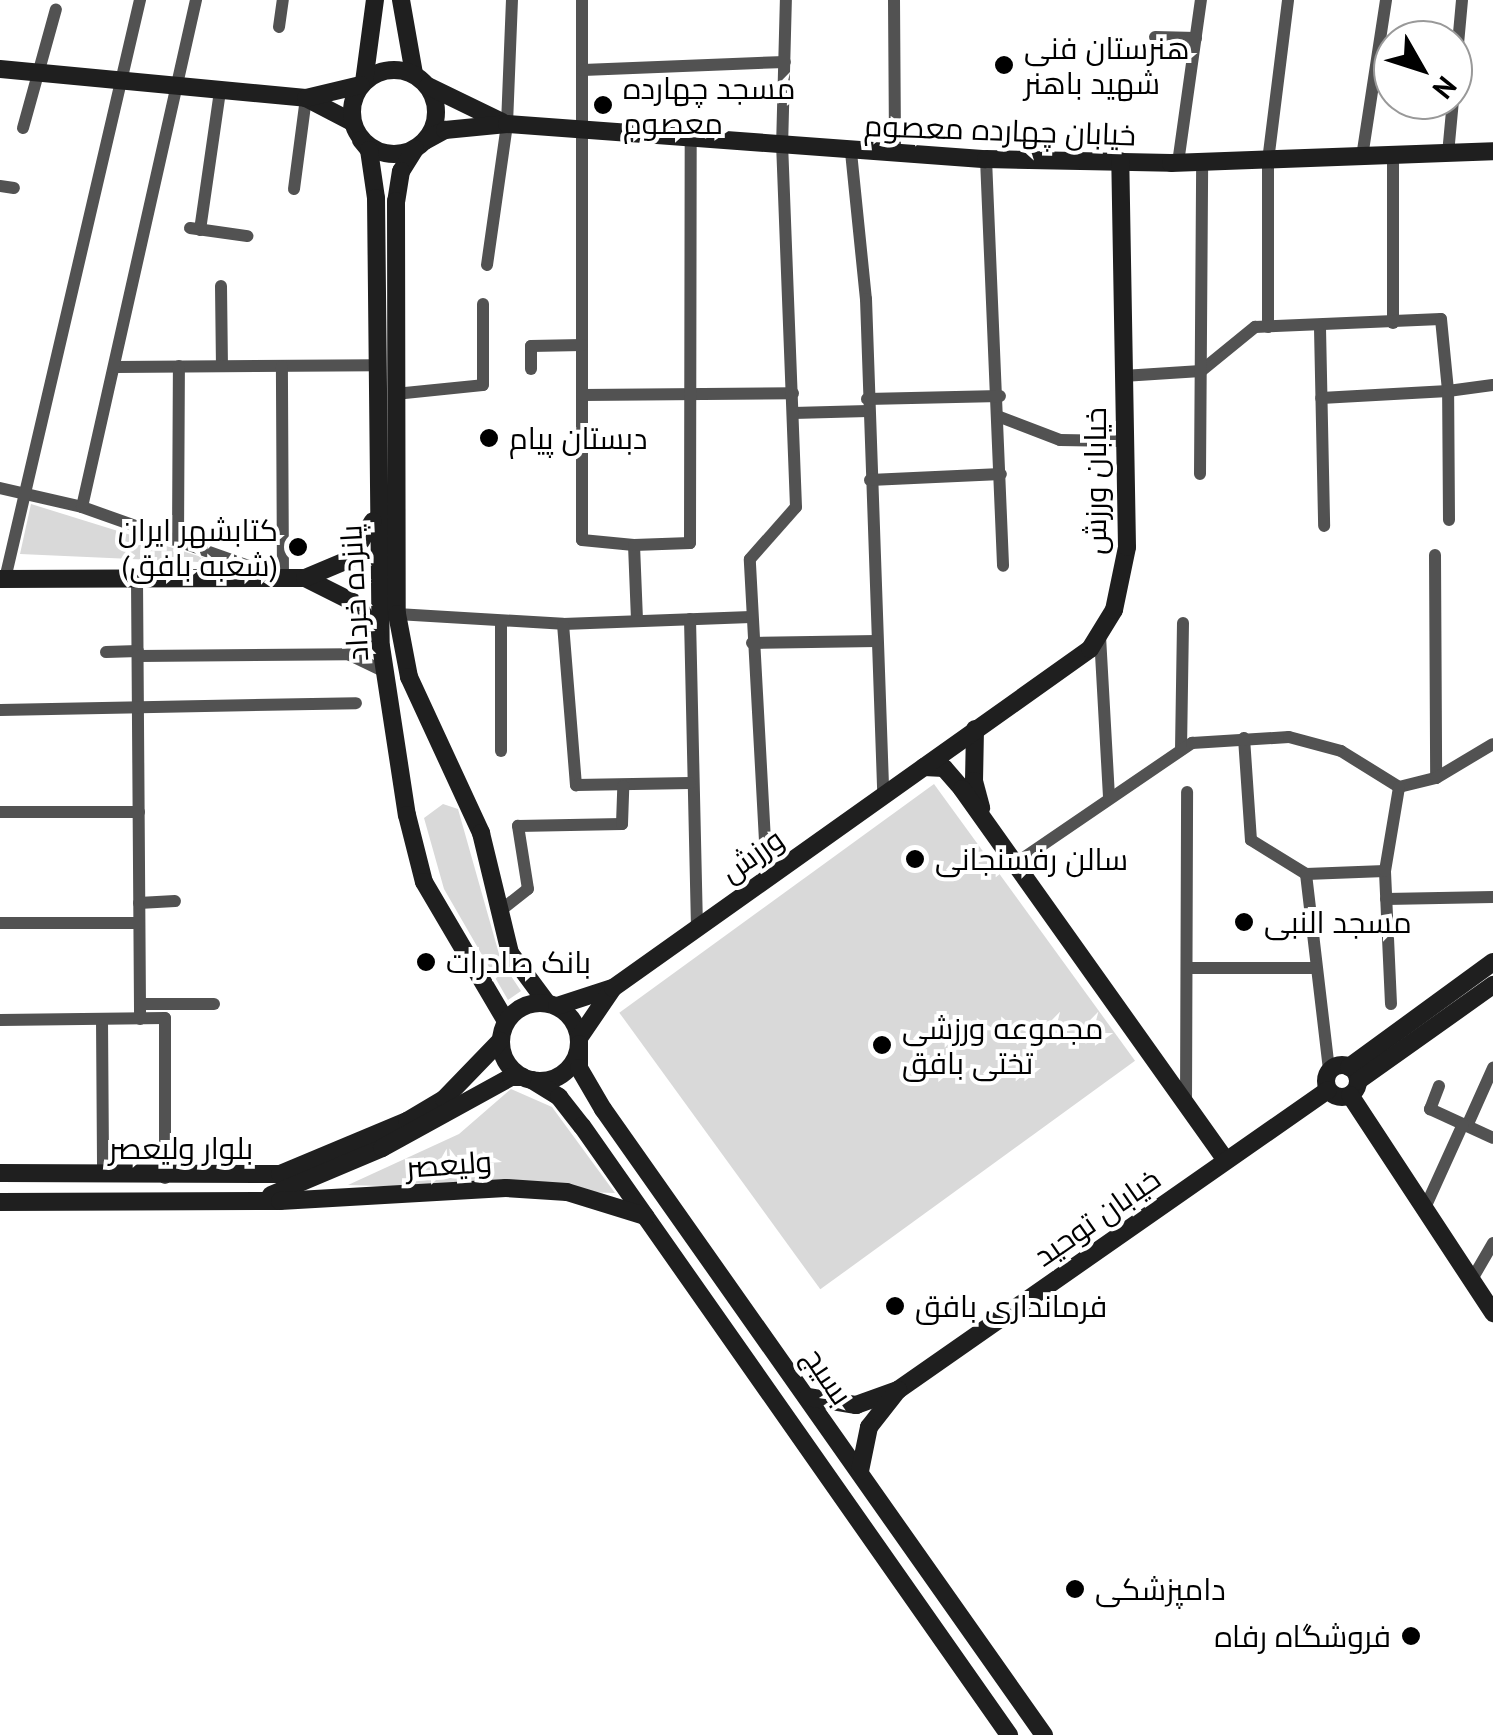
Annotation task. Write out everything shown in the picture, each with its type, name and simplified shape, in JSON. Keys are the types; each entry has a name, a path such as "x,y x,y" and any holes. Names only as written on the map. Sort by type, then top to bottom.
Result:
{"main road":[{"path":"357,131 362,84 374,32 375,0"},
{"path":"400,0 403,26 436,120 420,145"},
{"path":"374,32 389,42 403,26"},
{"path":"0,69 40,76 306,98 362,84 385,70 421,80 507,124"},
{"path":"306,98 386,154 420,145 445,130 507,124"},
{"name":"خیابان چهارده معصوم","path":"507,124 691,142 986,159 1178,163 1493,152"},
{"name":"پانزده خرداد","path":"357,131 369,150 376,198 377,504 384,670 424,882 506,1021"},
{"name":"پانزده خرداد","path":"420,145 397,182 397,614 409,677 469,798 510,953 552,1005"},
{"name":"خیابان ورزش","path":"924,767 1090,649 1114,610 1126,546 1120,441 1120,160"},
{"path":"2,580 305,578 350,560 368,536 377,504"},
{"path":"305,578 357,604 374,625 384,670"},
{"path":"975,729 974,781 986,828"},
{"path":"924,767 944,768 1226,1160"},
{"name":"ورزش","path":"552,1005 612,988 924,767"},
{"path":"1493,962 1353,1081 1328,1090 1329,1070 1353,1081 1424,1210 1493,1313"},
{"path":"1379,1056 1493,986"},
{"name":"ورزش","path":"579,1041 612,988"},
{"path":"552,1005 579,1041 564,1073 528,1079 506,1063 500,1042 506,1021 524,1006 552,1005"},
{"name":"بسیج","path":"579,1041 588,1086 1044,1735"},
{"name":"بلوار ولیعصر","path":"0,1173 165,1178 280,1174 353,1146 444,1099 500,1042"},
{"name":"ولیعصر","path":"252,1202 320,1178 511,1076 528,1079"},
{"name":"بسیج","path":"528,1079 559,1097 740,1346 1009,1735"},
{"name":"خیابان توحید","path":"898,1390 1328,1090"},
{"name":"ولیعصر","path":"0,1202 252,1202 506,1188 567,1192 646,1217"},
{"path":"700,1291 711,1294 722,1278"},
{"path":"740,1346 751,1330 762,1330"},
{"path":"808,1396 856,1405 898,1390"},
{"path":"860,1471 870,1427 898,1390"}],"street":[{"path":"2,580 140,0"},
{"path":"82,508 196,0"},
{"path":"279,28 283,0"},
{"path":"487,265 507,124 512,0"},
{"path":"582,0 582,540 634,545 690,542 694,395 691,142"},
{"path":"767,878 750,617 750,559 796,507 782,148 786,0"},
{"path":"894,0 896,153"},
{"path":"1178,163 1201,0"},
{"path":"1268,327 1268,160 1288,0"},
{"path":"1362,157 1386,0"},
{"path":"23,128 56,9"},
{"path":"1155,37 1196,38"},
{"path":"583,70 785,62"},
{"path":"220,91 195,229 247,236"},
{"path":"294,189 306,98"},
{"path":"1448,154 1451,120"},
{"path":"851,152 864,244 884,796"},
{"path":"1392,156 1393,323"},
{"path":"986,159 1000,396 1004,566"},
{"path":"1200,474 1202,162"},
{"path":"221,286 222,366"},
{"path":"395,394 483,385 482,304"},
{"path":"1123,376 1201,371 1255,326 1320,328 1441,319 1448,392 1449,520"},
{"path":"1320,328 1324,526"},
{"path":"531,369 531,346 582,345"},
{"path":"115,367 376,365"},
{"path":"178,541 179,366"},
{"path":"0,488 82,508 283,578 282,366"},
{"path":"1321,398 1493,386"},
{"path":"582,396 793,393"},
{"path":"793,413 1000,396"},
{"path":"1000,417 1060,440 1120,441"},
{"path":"870,480 1001,474"},
{"path":"634,545 637,620"},
{"path":"1434,555 1436,778"},
{"path":"137,579 140,1011"},
{"path":"397,614 563,624 750,617"},
{"path":"690,619 690,783 698,928"},
{"path":"501,622 501,751"},
{"path":"563,624 576,785 690,783"},
{"path":"1180,750 1183,624"},
{"path":"1100,633 1109,799"},
{"path":"752,643 877,641"},
{"path":"106,652 348,654 384,670"},
{"path":"0,710 356,702"},
{"path":"1013,865 1192,743 1290,737 1341,751 1398,787 1436,778 1493,744"},
{"path":"1244,738 1251,840 1306,874 1384,871"},
{"path":"500,910 528,889 518,826 622,824 622,786"},
{"path":"1391,1004 1384,871 1398,787"},
{"path":"1186,1105 1187,792"},
{"path":"0,812 138,812"},
{"path":"1306,874 1329,1070"},
{"path":"1386,900 1493,897"},
{"path":"139,903 174,901"},
{"path":"0,924 140,923"},
{"path":"1188,968 1315,968"},
{"path":"0,1020 102,1019 214,1004"},
{"path":"140,1011 165,1018 165,1178"},
{"path":"102,1019 103,1176"},
{"path":"1424,1210 1493,1068"},
{"path":"1439,1086 1430,1109 1493,1138"},
{"path":"1471,1281 1492,1244"}],"shaded area":[{"path":"31,504 221,563 20,554"},
{"name":"مجموعه ورزشی تختی بافق","path":"934,784 1135,1061 820,1289 619,1013"},
{"path":"443,804 458,809 501,961 521,991 508,1000 444,889 424,818"},
{"path":"511,1089 552,1107 615,1193 348,1185 459,1134"}],"place":[{"name":"هنرستان فنی شهید باهنر","path":"1004,65"},
{"name":"مسجد چهارده معصوم","path":"603,105"},
{"name":"دبستان پیام","path":"489,438"},
{"name":"کتابشهر ایران (شعبه بافق)","path":"298,547"},
{"name":"سالن رفسنجانی","path":"915,859"},
{"name":"مسجد النبی","path":"1244,922"},
{"name":"بانک صادرات","path":"426,962"},
{"name":"مجموعه ورزشی تختی بافق","path":"882,1045"},
{"name":"فرمانداری بافق","path":"895,1306"},
{"name":"دامپزشکی","path":"1075,1589"},
{"name":"فروشگاه رفاه","path":"1411,1636"}]}
